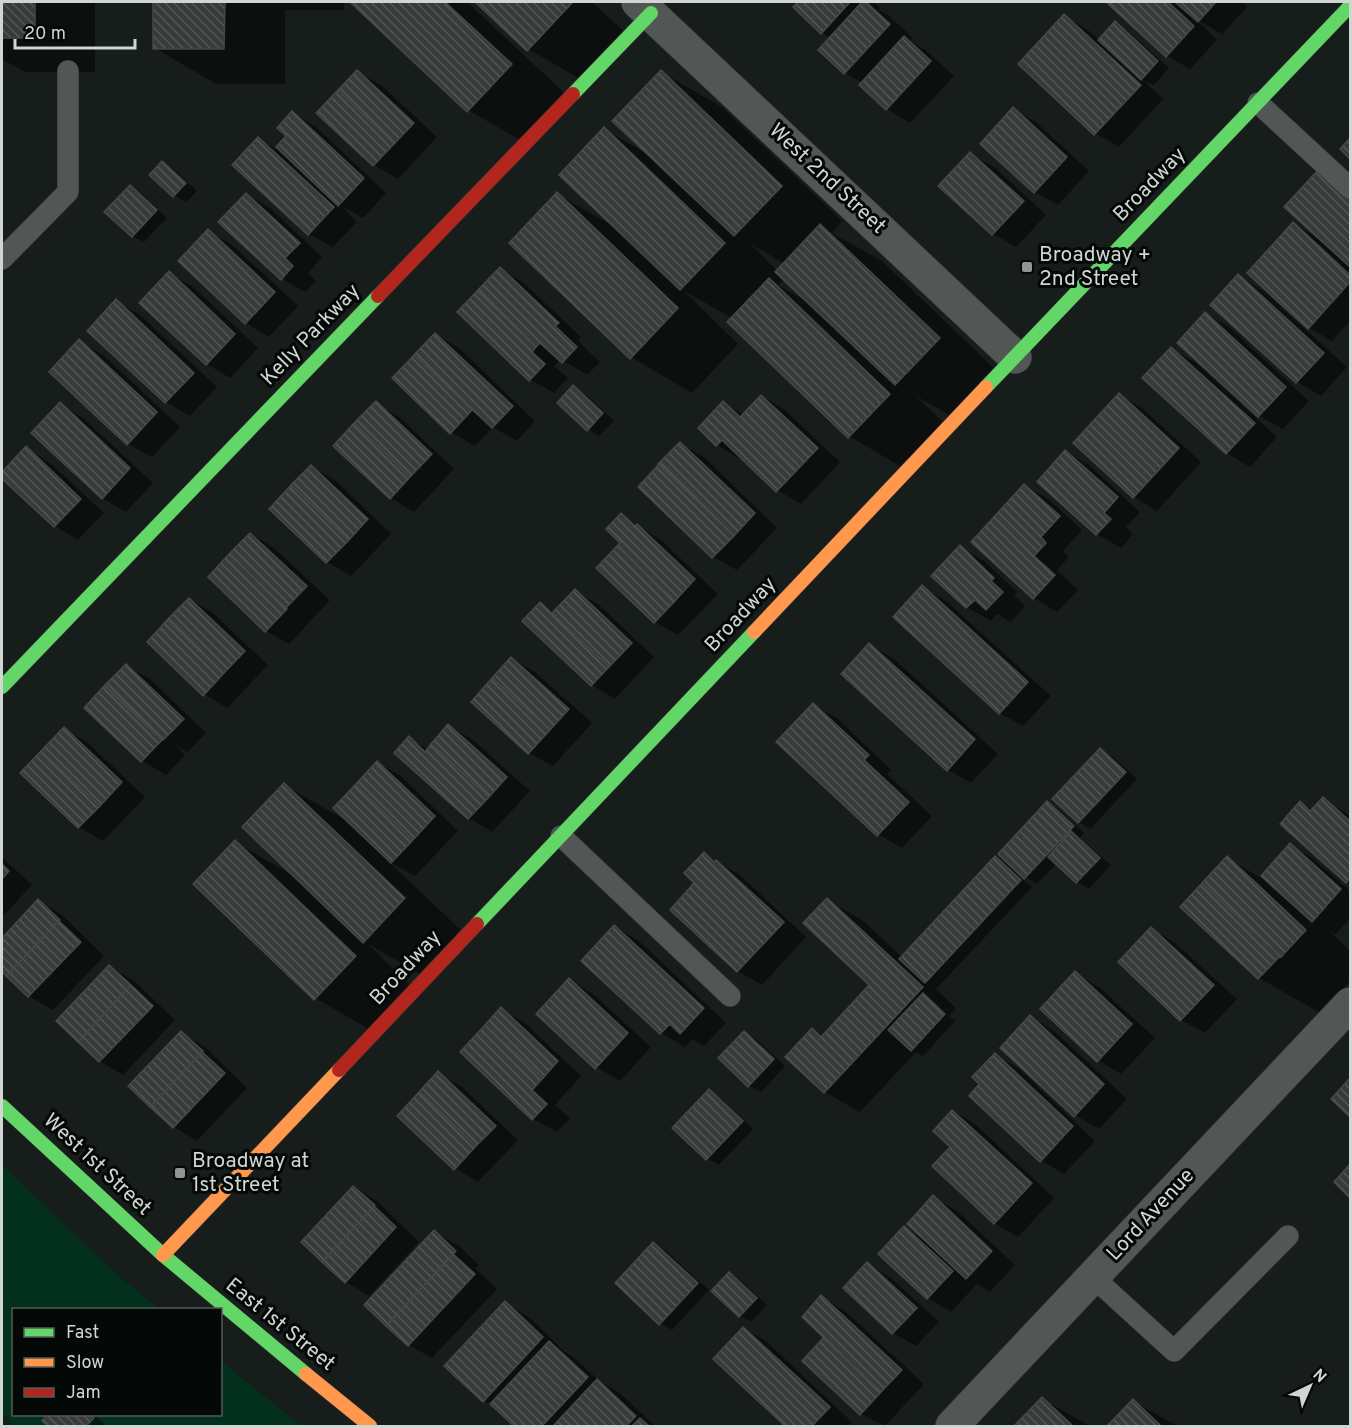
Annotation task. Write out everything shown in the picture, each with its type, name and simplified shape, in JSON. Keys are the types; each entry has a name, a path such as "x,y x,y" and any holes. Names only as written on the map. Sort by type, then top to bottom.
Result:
{"street":[{"name":"Broadway","path":"163,1255 1350,6"},
{"name":"West 2nd Street","path":"645,7 1015,357"},
{"name":"Kelly Parkway","path":"2,687 645,7"},
{"name":"Lord Avenue","path":"952,1426 1350,1004"},
{"name":"West 1st Street","path":"2,1106 163,1255"},
{"name":"East 1st Street","path":"163,1255 370,1426"}],"lane":[{"path":"2,259 68,192 68,71"},
{"path":"1258,103 1350,188"},
{"path":"561,836 730,996"},
{"path":"1093,1277 1174,1351 1288,1236"}],"green space":[{"path":"2,1165 113,1271 158,1308 12,1308 12,1416 222,1416 222,1362 301,1426 14,1426 2,1413"}],"building":[{"path":"2,2 35,2 35,38 2,38"},
{"path":"153,2 225,2 224,49 153,49"},
{"path":"350,2 445,2 512,64 467,112"},
{"path":"475,2 570,2 572,3 527,51"},
{"path":"798,2 850,2 821,34 793,7"},
{"path":"862,2 866,2 890,24 844,74 818,50"},
{"path":"1106,2 1168,2 1194,26 1166,57"},
{"path":"1175,2 1216,2 1198,22"},
{"path":"1064,14 1141,85 1094,135 1018,64"},
{"path":"1115,21 1158,61 1141,80 1098,40"},
{"path":"904,36 931,61 886,110 859,85"},
{"path":"357,70 414,123 394,144 338,90"},
{"path":"661,70 782,186 734,236 612,121"},
{"path":"338,90 394,144 373,166 316,113"},
{"path":"1013,107 1067,157 1034,193 980,144"},
{"path":"292,111 364,178 338,206 276,147 286,136 277,128"},
{"path":"604,127 725,243 680,290 559,175"},
{"path":"258,137 334,207 308,235 232,165"},
{"path":"1350,138 1350,159 1340,149"},
{"path":"970,152 1024,201 992,235 938,186"},
{"path":"162,161 186,183 173,197 149,175"},
{"path":"1318,170 1350,199 1350,267 1284,207"},
{"path":"130,185 157,210 132,237 104,212"},
{"path":"557,192 678,308 630,359 509,243"},
{"path":"246,193 300,243 285,258 293,266 281,280 218,222"},
{"path":"1293,222 1350,275 1350,282 1308,329 1247,273"},
{"path":"820,224 940,338 895,385 775,272"},
{"path":"208,229 275,292 245,324 178,261"},
{"path":"500,267 559,323 555,326 577,347 562,363 540,343 536,347 477,291"},
{"path":"169,271 235,334 206,365 139,303"},
{"path":"1238,274 1324,353 1296,383 1210,305"},
{"path":"769,278 890,394 848,438 727,322"},
{"path":"477,291 536,347 532,352 545,364 529,381 457,312"},
{"path":"116,299 194,373 165,403 87,331"},
{"path":"1205,312 1286,387 1258,417 1177,343"},
{"path":"435,333 513,406 492,428 414,355"},
{"path":"79,339 157,412 127,445 49,372"},
{"path":"1171,347 1255,423 1226,454 1142,378"},
{"path":"414,355 472,410 450,434 392,378"},
{"path":"573,385 603,413 587,431 557,403"},
{"path":"1119,393 1179,448 1133,498 1073,443"},
{"path":"761,395 818,448 797,470 741,416"},
{"path":"376,401 432,454 410,477 354,423"},
{"path":"723,401 797,470 776,492 722,440 716,446 698,428"},
{"path":"60,402 130,468 102,499 31,433"},
{"path":"354,423 410,477 390,499 333,446"},
{"path":"680,442 755,513 734,536 658,464"},
{"path":"26,446 81,499 54,527 2,479 2,472"},
{"path":"1065,450 1118,497 1104,513 1111,519 1096,535 1037,482"},
{"path":"659,464 734,536 712,558 638,487"},
{"path":"311,465 368,519 349,540 291,485"},
{"path":"1024,484 1060,516 1041,537 1046,543 1034,556 1055,575 1033,599 971,542"},
{"path":"291,485 349,540 326,563 269,509"},
{"path":"621,513 635,526 637,524 695,579 675,601 617,546 620,543 606,529"},
{"path":"250,533 307,586 286,608 229,554"},
{"path":"960,545 994,578 991,581 1003,592 986,610 975,600 966,608 931,576"},
{"path":"617,546 675,601 654,623 596,568"},
{"path":"229,554 287,609 265,632 208,577"},
{"path":"922,585 1028,682 999,714 893,617"},
{"path":"575,589 632,643 609,667 552,613"},
{"path":"189,598 245,651 223,674 167,620"},
{"path":"540,602 609,667 591,686 522,621"},
{"path":"167,620 223,674 203,696 147,642"},
{"path":"869,643 975,739 947,771 841,674"},
{"path":"511,657 569,709 550,730 492,678"},
{"path":"126,664 184,719 163,740 105,685"},
{"path":"492,678 550,730 528,754 471,702"},
{"path":"104,686 162,740 141,762 84,708"},
{"path":"813,703 869,755 864,760 909,802 877,836 776,742"},
{"path":"448,724 507,777 489,797 431,744"},
{"path":"64,727 122,782 100,806 41,751"},
{"path":"409,736 425,752 431,744 489,797 468,819 394,753"},
{"path":"1100,748 1126,772 1078,823 1052,799"},
{"path":"41,751 100,806 78,828 20,773"},
{"path":"377,761 435,816 413,840 355,785"},
{"path":"284,783 405,898 363,943 242,827"},
{"path":"355,785 413,840 391,863 333,808"},
{"path":"1323,797 1350,821 1350,878 1346,883 1280,824 1300,801 1310,811"},
{"path":"1047,801 1074,826 1024,879 998,854"},
{"path":"1071,831 1100,858 1076,883 1048,857"},
{"path":"235,840 356,956 314,1000 193,884"},
{"path":"1290,843 1341,889 1312,922 1261,876"},
{"path":"704,852 714,862 716,860 784,922 737,972 670,910 694,883 684,873"},
{"path":"995,856 1021,880 925,983 899,959"},
{"path":"1227,856 1306,930 1281,957 1202,883"},
{"path":"2,864 9,871 2,879"},
{"path":"1202,883 1280,956 1258,979 1180,907"},
{"path":"827,898 923,987 824,1093 785,1057 812,1028 821,1037 869,985 803,923"},
{"path":"38,899 60,920 6,976 2,971 2,938"},
{"path":"59,921 81,942 28,997 6,976"},
{"path":"614,925 704,1008 680,1034 670,1024 660,1034 581,961"},
{"path":"1151,927 1214,985 1180,1021 1118,962"},
{"path":"109,965 131,985 78,1042 56,1021"},
{"path":"1075,971 1132,1024 1097,1062 1040,1009"},
{"path":"569,978 628,1033 595,1069 536,1014"},
{"path":"131,985 153,1006 99,1062 78,1042"},
{"path":"923,993 945,1014 911,1051 888,1030"},
{"path":"501,1007 558,1061 543,1078 485,1025"},
{"path":"1030,1015 1104,1084 1074,1117 1000,1048"},
{"path":"485,1025 543,1078 532,1090 547,1104 532,1120 460,1052"},
{"path":"181,1031 203,1051 150,1107 128,1086"},
{"path":"744,1031 774,1059 748,1087 718,1058"},
{"path":"202,1052 225,1073 173,1128 150,1107"},
{"path":"995,1053 1073,1126 1040,1162 969,1096 979,1084 972,1077"},
{"path":"438,1071 496,1126 476,1146 419,1092"},
{"path":"1350,1078 1350,1117 1331,1099"},
{"path":"709,1089 743,1121 706,1160 672,1128"},
{"path":"419,1092 476,1146 454,1170 397,1116"},
{"path":"952,1110 1032,1183 994,1224 932,1166 950,1147 933,1131"},
{"path":"1350,1164 1350,1198 1334,1182"},
{"path":"353,1186 375,1205 322,1262 301,1242"},
{"path":"933,1195 992,1251 966,1279 907,1224"},
{"path":"374,1206 396,1227 345,1283 322,1262"},
{"path":"904,1226 953,1271 927,1299 878,1254"},
{"path":"434,1230 456,1251 386,1326 364,1305"},
{"path":"653,1242 698,1283 659,1325 615,1283"},
{"path":"453,1254 475,1274 408,1346 386,1326"},
{"path":"867,1262 917,1308 892,1334 843,1288"},
{"path":"729,1272 757,1298 739,1317 711,1291"},
{"path":"821,1295 902,1370 881,1392 802,1317"},
{"path":"505,1301 543,1337 483,1402 444,1366"},
{"path":"743,1327 830,1407 812,1426 785,1426 713,1359"},
{"path":"823,1338 881,1392 860,1415 802,1361"},
{"path":"549,1341 588,1377 542,1426 514,1426 490,1404"},
{"path":"597,1379 636,1416 626,1426 553,1426"},
{"path":"1042,1397 1073,1426 1014,1426"},
{"path":"1133,1399 1161,1426 1107,1426"},
{"path":"46,1416 92,1416 94,1418 86,1426 48,1426 42,1421"},
{"path":"640,1418 649,1426 632,1426"}],"traffic: fast":[{"path":"986,387 1350,6"},
{"path":"573,94 651,13"},
{"path":"2,687 378,296"},
{"path":"477,924 754,632"},
{"path":"2,1106 163,1255 306,1374"}],"traffic: slow":[{"path":"754,632 986,387"},
{"path":"163,1255 339,1070"},
{"path":"306,1374 370,1426"}],"traffic: jam":[{"path":"378,296 573,94"},
{"path":"339,1070 477,924"}],"place":[{"name":"Broadway + 2nd Street","path":"1027,267"},
{"name":"Broadway at 1st Street","path":"180,1173"}]}
